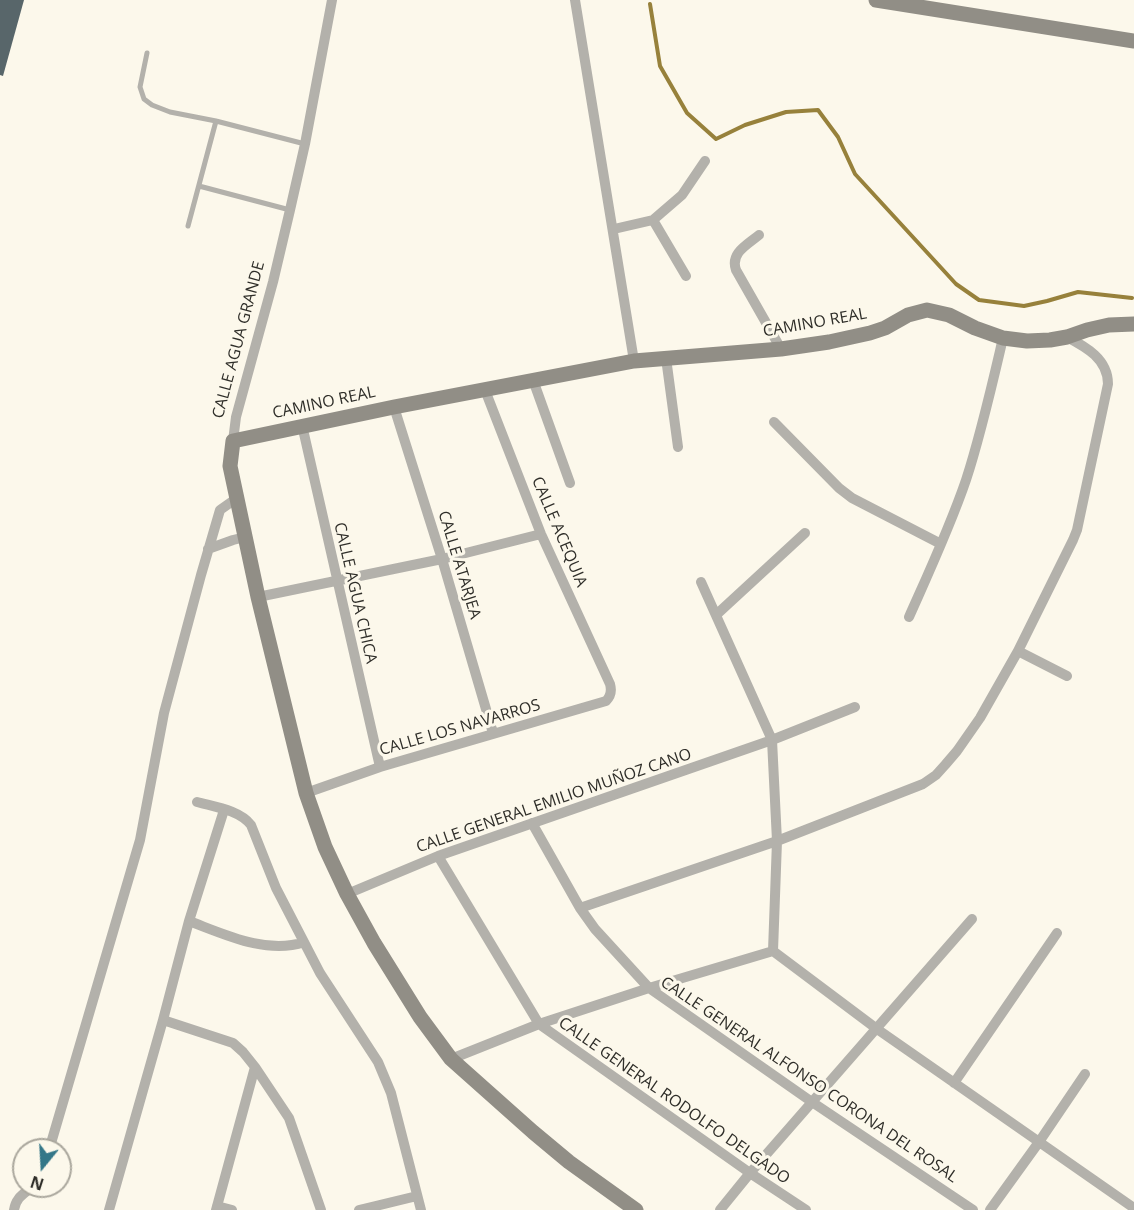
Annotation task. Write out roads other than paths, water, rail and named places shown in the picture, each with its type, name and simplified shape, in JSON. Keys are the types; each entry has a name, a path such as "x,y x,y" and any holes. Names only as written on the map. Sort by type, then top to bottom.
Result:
{"street":[{"name":"CALLE AGUA GRANDE","path":"333,0 290,210 236,417 230,466 258,597 306,794 325,847 347,894 420,1017 451,1059 568,1162 636,1210"},
{"path":"575,0 634,361"},
{"path":"879,0 1134,40"},
{"path":"957,0 996,19"},
{"path":"614,229 653,220 682,195 705,161"},
{"path":"653,220 686,276"},
{"path":"759,235 737,254 734,264 782,349"},
{"name":"CAMINO REAL","path":"233,441 394,407 634,361 782,349 829,342 870,333 885,328 908,315 927,310 949,315 1003,338 1027,340 1050,340 1109,325 1134,324"},
{"path":"580,908 777,841 923,784 936,775 957,751 980,718 1018,651 1077,530 1108,384 1106,370 1095,355 1083,345 1067,337"},
{"path":"909,616 966,481 1003,338"},
{"path":"666,358 678,447"},
{"path":"533,380 570,483"},
{"name":"CALLE ACEQUIA","path":"485,390 541,534 610,684"},
{"name":"CALLE ATARJEA","path":"394,407 442,559 493,734"},
{"path":"774,422 839,488 852,498 941,544"},
{"name":"CALLE AGUA CHICA","path":"302,426 380,767"},
{"path":"53,1138 140,840 164,713 208,549 220,510 237,498"},
{"path":"716,615 806,533"},
{"path":"258,597 442,559 541,534"},
{"path":"208,549 245,537"},
{"path":"701,582 772,740 777,841 773,951"},
{"path":"1018,651 1067,675"},
{"name":"CALLE LOS NAVARROS","path":"306,794 380,767 606,701 610,694 610,684"},
{"name":"CALLE GENERAL EMILIO MUÑOZ CANO","path":"347,894 438,856 772,740 855,707"},
{"path":"197,802 242,816 251,825 276,888 320,973 384,1073 421,1210"},
{"path":"109,1210 164,1020 189,921 224,810"},
{"name":"CALLE GENERAL ALFONSO CORONA DEL ROSAL","path":"532,823 580,908 595,929 648,988 973,1210"},
{"name":"CALLE GENERAL RODOLFO DELGADO","path":"438,856 539,1024 806,1210"},
{"path":"720,1210 972,919"},
{"path":"189,921 266,946 293,946 304,942"},
{"path":"954,1083 1057,933"},
{"path":"451,1059 539,1024 648,988 773,951"},
{"path":"773,951 876,1029 1134,1208"},
{"path":"164,1020 233,1043 243,1052 289,1118 321,1210"},
{"path":"232,1210 216,1208 255,1067"},
{"path":"990,1210 1085,1074"},
{"path":"359,1210 417,1197"}],"lane":[{"path":"147,53 140,87 144,99 152,105 170,112 216,121 305,144"},
{"path":"188,226 216,121"},
{"path":"199,186 290,210"}],"waterway":[{"path":"650,4 660,66 687,113 716,139 745,125 786,112 818,110 838,137 855,174 956,284 979,300 1024,306 1078,292 1132,298"}]}
